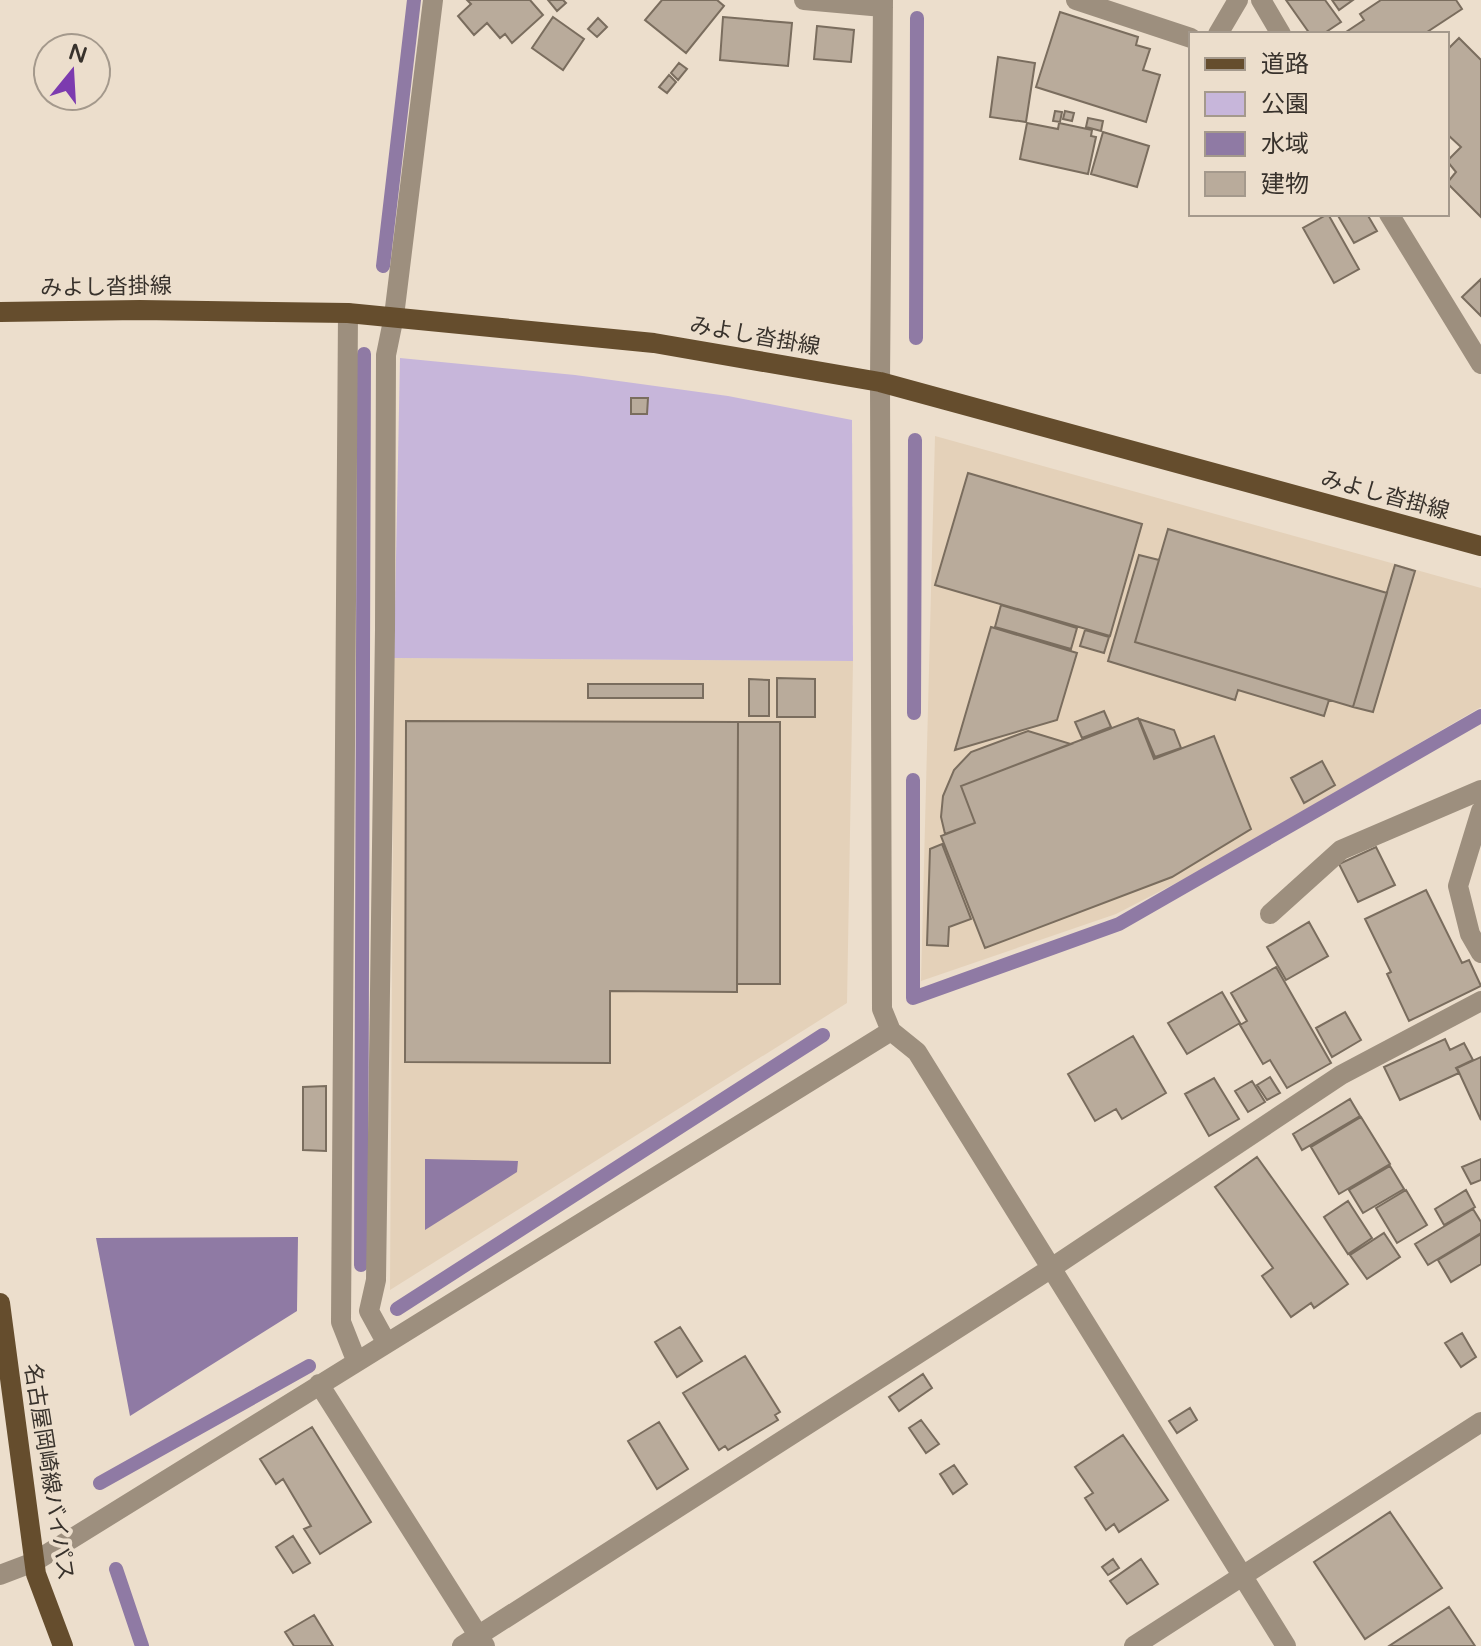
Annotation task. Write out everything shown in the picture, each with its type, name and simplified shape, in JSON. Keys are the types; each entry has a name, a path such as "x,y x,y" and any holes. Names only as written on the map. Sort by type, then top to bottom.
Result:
{"main road":[{"name":"みよし沓掛線","path":"0,312 140,310 348,313 654,343 880,382 1481,546"},
{"name":"名古屋岡崎線バイパス","path":"0,1303 36,1574 63,1646"}],"street":[{"path":"386,1342 369,1311 376,1280 386,355 394,316 433,0"},
{"path":"804,0 883,3 880,382 882,1009 891,1031 917,1052 1286,1646"},
{"path":"1076,0 1189,37"},
{"path":"1219,32 1238,0"},
{"path":"1261,0 1280,32"},
{"path":"1390,216 1481,364"},
{"path":"348,313 341,1322 356,1360"},
{"path":"1270,914 1341,850 1481,790"},
{"path":"1481,811 1458,886 1470,934 1481,953"},
{"path":"319,1384 475,1643 1050,1269 1341,1075 1481,1001"},
{"path":"0,1575 34,1562 891,1031"},
{"path":"1134,1646 1481,1422"}],"shaded area":[{"path":"935,436 1481,588 1481,707 1213,864 1116,914 921,981"},
{"path":"394,658 853,661 847,1003 390,1290"}],"green space":[{"path":"400,358 575,375 728,396 852,420 853,661 394,658"}],"water":[{"path":"425,1159 518,1161 517,1172 425,1230"},
{"path":"298,1237 297,1311 130,1416 96,1238"}],"building":[{"path":"467,0 530,0 543,15 512,43 505,34 500,38 487,23 474,35 458,16 471,4"},
{"path":"548,0 563,0 566,3 557,11"},
{"path":"662,0 717,0 724,6 686,53 645,20"},
{"path":"1286,0 1325,0 1341,22 1326,32 1309,32"},
{"path":"1332,0 1353,0 1339,10"},
{"path":"1381,0 1456,0 1462,9 1427,32 1346,32 1364,20 1360,14"},
{"path":"1060,12 1138,37 1136,45 1150,49 1143,70 1160,75 1146,122 1036,87"},
{"path":"553,17 584,39 563,70 532,48"},
{"path":"723,17 792,23 788,66 720,60"},
{"path":"598,18 607,27 597,37 588,29"},
{"path":"817,26 854,30 851,62 814,59"},
{"path":"1459,38 1481,60 1481,217 1449,185 1456,172 1449,159 1461,147 1449,136 1449,48"},
{"path":"998,57 1035,63 1026,122 990,117"},
{"path":"679,63 687,69 678,80 671,73"},
{"path":"669,75 676,82 667,93 659,87"},
{"path":"1055,111 1062,112 1060,122 1053,121"},
{"path":"1065,111 1074,113 1072,121 1063,119"},
{"path":"1088,118 1103,121 1101,131 1086,127"},
{"path":"1027,123 1058,129 1059,123 1092,130 1091,136 1096,137 1088,174 1020,159"},
{"path":"1103,132 1149,146 1137,187 1091,174"},
{"path":"1329,216 1359,269 1334,283 1303,228"},
{"path":"1338,216 1368,216 1377,231 1354,243"},
{"path":"1481,279 1481,316 1462,297"},
{"path":"631,398 648,398 647,414 631,414"},
{"path":"968,473 1142,524 1110,636 935,585"},
{"path":"1168,529 1387,593 1353,707 1135,642"},
{"path":"1139,555 1159,560 1135,642 1329,700 1324,716 1238,690 1235,700 1108,661"},
{"path":"1395,565 1415,571 1373,712 1353,707"},
{"path":"1001,605 1077,628 1071,649 995,627"},
{"path":"991,627 1077,653 1057,720 955,750"},
{"path":"1085,630 1109,637 1104,653 1080,646"},
{"path":"777,678 815,679 815,717 777,717"},
{"path":"749,679 769,680 769,716 749,716"},
{"path":"588,684 703,684 703,698 588,698"},
{"path":"1104,711 1111,727 1082,738 1075,722"},
{"path":"1138,718 1154,759 1214,736 1251,829 1172,877 985,948 941,836 975,823 961,786"},
{"path":"1139,719 1174,730 1181,748 1155,757"},
{"path":"406,721 738,722 737,992 610,991 610,1063 405,1062"},
{"path":"738,722 780,722 780,984 737,984"},
{"path":"1028,731 1071,744 961,786 975,823 945,834 941,817 943,796 954,770 971,752"},
{"path":"1322,761 1335,785 1304,803 1291,778"},
{"path":"942,844 971,919 949,927 948,946 927,945 930,849"},
{"path":"1376,847 1395,885 1358,902 1339,864"},
{"path":"1426,890 1462,963 1469,960 1481,986 1409,1021 1387,974 1391,972 1365,919"},
{"path":"1309,922 1328,956 1286,980 1267,947"},
{"path":"1276,967 1331,1063 1287,1088 1270,1060 1263,1064 1240,1025 1247,1021 1231,993"},
{"path":"1222,992 1240,1023 1187,1054 1168,1023"},
{"path":"1345,1012 1361,1040 1332,1057 1316,1028"},
{"path":"1133,1036 1166,1093 1122,1119 1116,1109 1095,1121 1068,1074"},
{"path":"1445,1039 1450,1050 1464,1043 1473,1060 1456,1068 1459,1073 1400,1100 1384,1067"},
{"path":"1481,1057 1481,1120 1457,1068"},
{"path":"1270,1077 1280,1093 1267,1100 1257,1085"},
{"path":"1214,1078 1239,1119 1209,1136 1185,1094"},
{"path":"1252,1081 1265,1102 1248,1112 1235,1091"},
{"path":"326,1086 326,1151 303,1150 303,1087"},
{"path":"1350,1099 1360,1116 1302,1150 1293,1134"},
{"path":"1361,1117 1390,1164 1339,1194 1311,1147"},
{"path":"1257,1157 1348,1284 1314,1308 1311,1303 1291,1317 1262,1276 1273,1268 1215,1187"},
{"path":"1481,1159 1481,1180 1471,1184 1462,1167"},
{"path":"1390,1166 1404,1189 1363,1213 1349,1190"},
{"path":"1406,1190 1427,1225 1397,1243 1376,1208"},
{"path":"1466,1190 1475,1207 1444,1225 1435,1209"},
{"path":"1348,1201 1372,1238 1348,1254 1324,1217"},
{"path":"1473,1209 1481,1222 1481,1233 1428,1265 1415,1244"},
{"path":"1384,1233 1400,1257 1367,1279 1350,1255"},
{"path":"1481,1234 1481,1264 1451,1282 1438,1260"},
{"path":"680,1327 702,1361 677,1377 655,1342"},
{"path":"1462,1333 1476,1357 1461,1367 1445,1343"},
{"path":"745,1356 780,1412 775,1415 778,1420 728,1450 725,1446 719,1450 683,1393"},
{"path":"923,1374 932,1388 899,1411 889,1397"},
{"path":"1190,1408 1197,1420 1177,1433 1169,1421"},
{"path":"921,1420 939,1444 926,1453 909,1428"},
{"path":"659,1422 688,1469 657,1489 628,1441"},
{"path":"312,1427 371,1522 320,1554 304,1529 311,1526 283,1479 276,1484 260,1459"},
{"path":"1123,1435 1168,1500 1119,1532 1114,1524 1106,1530 1085,1498 1093,1493 1075,1467"},
{"path":"954,1465 967,1484 953,1494 940,1474"},
{"path":"1390,1512 1442,1588 1365,1639 1314,1562"},
{"path":"293,1536 310,1563 293,1573 276,1547"},
{"path":"1113,1559 1119,1568 1108,1575 1102,1567"},
{"path":"1141,1559 1158,1584 1127,1604 1110,1581"},
{"path":"1449,1607 1475,1646 1389,1646"},
{"path":"314,1615 333,1646 294,1646 285,1632"}],"waterway":[{"path":"383,266 414,0"},
{"path":"916,338 917,18"},
{"path":"361,1265 364,354"},
{"path":"914,713 915,440"},
{"path":"913,780 913,998 1119,924 1481,716"},
{"path":"397,1309 823,1035"},
{"path":"100,1483 309,1366"},
{"path":"116,1569 142,1646"}]}
